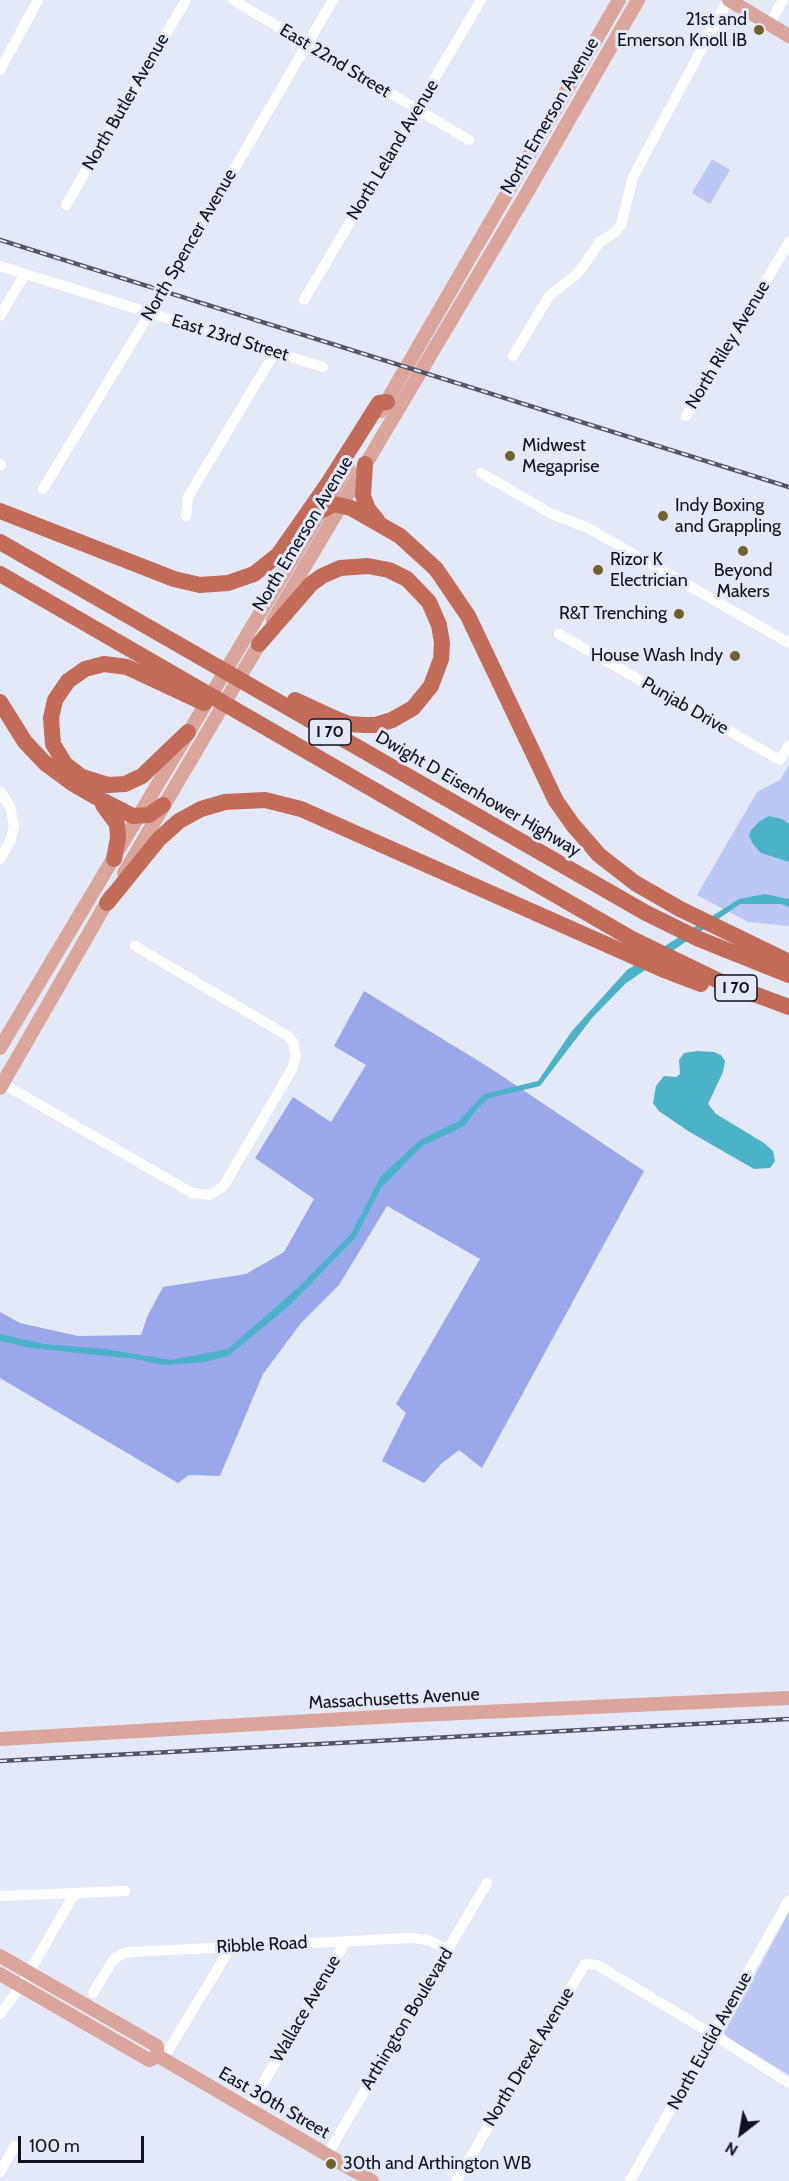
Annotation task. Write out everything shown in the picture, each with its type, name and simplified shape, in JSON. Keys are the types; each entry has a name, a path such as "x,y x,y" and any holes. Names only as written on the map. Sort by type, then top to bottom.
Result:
{"highway":[{"path":"0,511 174,579 200,585 228,583 254,574 278,555 329,482 379,403 394,398"},
{"path":"365,464 362,486 364,500 380,524"},
{"path":"322,510 331,504 341,504 400,536 436,568 457,597 477,635 556,801 595,850 642,888 731,935 789,962"},
{"name":"Dwight D Eisenhower Highway","path":"0,542 661,921 715,946 789,975"},
{"path":"194,653 336,719 349,724 370,725 398,718 417,704 434,681 442,654 437,620 433,609 422,593 407,579 395,572 368,566 340,568 317,579 256,650"},
{"name":"I 70","path":"0,574 632,939 679,970"},
{"path":"193,726 142,776 125,784 108,785 82,777 65,764 53,744 51,718 58,693 74,676 91,666 116,664 134,670 322,760"},
{"path":"0,702 21,737 59,774 125,813 139,816 149,815 164,805"},
{"path":"96,797 117,824 118,838 114,859"},
{"path":"106,903 159,839 179,821 201,809 225,802 248,799 265,800 301,809 615,948 679,970 708,987 789,1007"}],"main road":[{"name":"North Emerson Avenue","path":"1,1084 365,464 421,344 619,0"},
{"name":"North Emerson Avenue","path":"0,1048 322,510 394,398 434,349 638,0"},
{"path":"728,0 789,36"},
{"name":"Massachusetts Avenue","path":"0,1739 396,1716 789,1698"},
{"name":"East 30th Street","path":"0,1956 24,1979"},
{"name":"East 30th Street","path":"0,1974 24,1979 157,2046 161,2057 372,2181"}],"street":[{"path":"0,70 38,0"},
{"name":"North Butler Avenue","path":"66,205 186,0"},
{"name":"East 22nd Street","path":"233,0 469,141"},
{"name":"North Spencer Avenue","path":"43,489 150,313 333,0"},
{"name":"North Leland Avenue","path":"304,300 481,0"},
{"path":"513,356 549,296 577,274 600,242 621,225 633,177 728,0"},
{"path":"769,24 783,0"},
{"name":"North Riley Avenue","path":"686,416 789,242"},
{"name":"East 23rd Street","path":"0,266 323,367"},
{"path":"0,316 25,273"},
{"path":"186,516 188,497 275,352"},
{"path":"482,473 552,514 588,528 789,643"},
{"name":"Punjab Drive","path":"559,634 780,760 789,745"},
{"path":"0,791 7,801 13,820 10,842 0,859"},
{"path":"1,1084 192,1193 209,1195 221,1189 292,1069 296,1051 293,1042 288,1036 135,946"},
{"name":"Arthington Boulevard","path":"327,2155 487,1882"},
{"path":"0,1896 124,1891"},
{"path":"0,2014 24,1979 75,1893"},
{"name":"North Euclid Avenue","path":"630,2181 789,1900"},
{"name":"Ribble Road","path":"93,1993 110,1963 122,1954 131,1952 411,1938 426,1939 448,1950"},
{"name":"Wallace Avenue","path":"248,2109 346,1941"},
{"path":"161,2057 231,1947"},
{"name":"North Drexel Avenue","path":"456,2181 585,1964 597,1965 714,2035"},
{"path":"714,2035 789,2083"},
{"path":"0,2172 15,2146"}],"shaded area":[{"path":"712,159 730,170 710,204 692,193"},
{"path":"789,765 789,926 748,922 697,895 757,792 780,780"},
{"path":"769,816 782,819 789,824 789,862 761,853 749,836 751,830 760,821"},
{"path":"765,894 789,899 789,907 781,904 740,904 625,984 592,1018 540,1086 489,1098 464,1126 422,1146 381,1188 356,1237 290,1305 228,1356 205,1362 163,1365 135,1359 32,1348 0,1341 0,1334 44,1344 105,1349 171,1360 228,1349 301,1285 351,1234 381,1176 420,1140 459,1121 484,1094 538,1081 572,1031 627,970 739,899"},
{"path":"364,991 490,1068 644,1171 482,1468 459,1450 441,1464 424,1483 382,1461 406,1413 396,1404 480,1259 387,1206 339,1285 301,1323 263,1374 220,1476 189,1475 178,1483 0,1378 0,1312 20,1323 78,1336 141,1335 147,1317 163,1287 246,1274 284,1252 314,1199 255,1158 293,1097 331,1122 366,1065 334,1046"},
{"path":"714,1052 721,1055 725,1061 723,1072 708,1104 716,1114 764,1143 773,1151 775,1161 770,1168 754,1169 688,1131 659,1111 653,1103 656,1086 664,1076 676,1077 680,1074 679,1060 684,1053"},
{"path":"789,1912 789,2075 724,2033"}],"railway":[{"path":"0,240 789,487"},
{"path":"0,1761 789,1719"}],"place":[{"name":"21st and Emerson Knoll IB","path":"759,30"},
{"name":"Midwest Megaprise","path":"510,456"},
{"name":"Indy Boxing and Grappling","path":"663,516"},
{"name":"Beyond Makers","path":"743,551"},
{"name":"Rizor K Electrician","path":"598,570"},
{"name":"R&T Trenching","path":"679,614"},
{"name":"House Wash Indy","path":"735,656"},
{"name":"30th and Arthington WB","path":"331,2164"}]}
